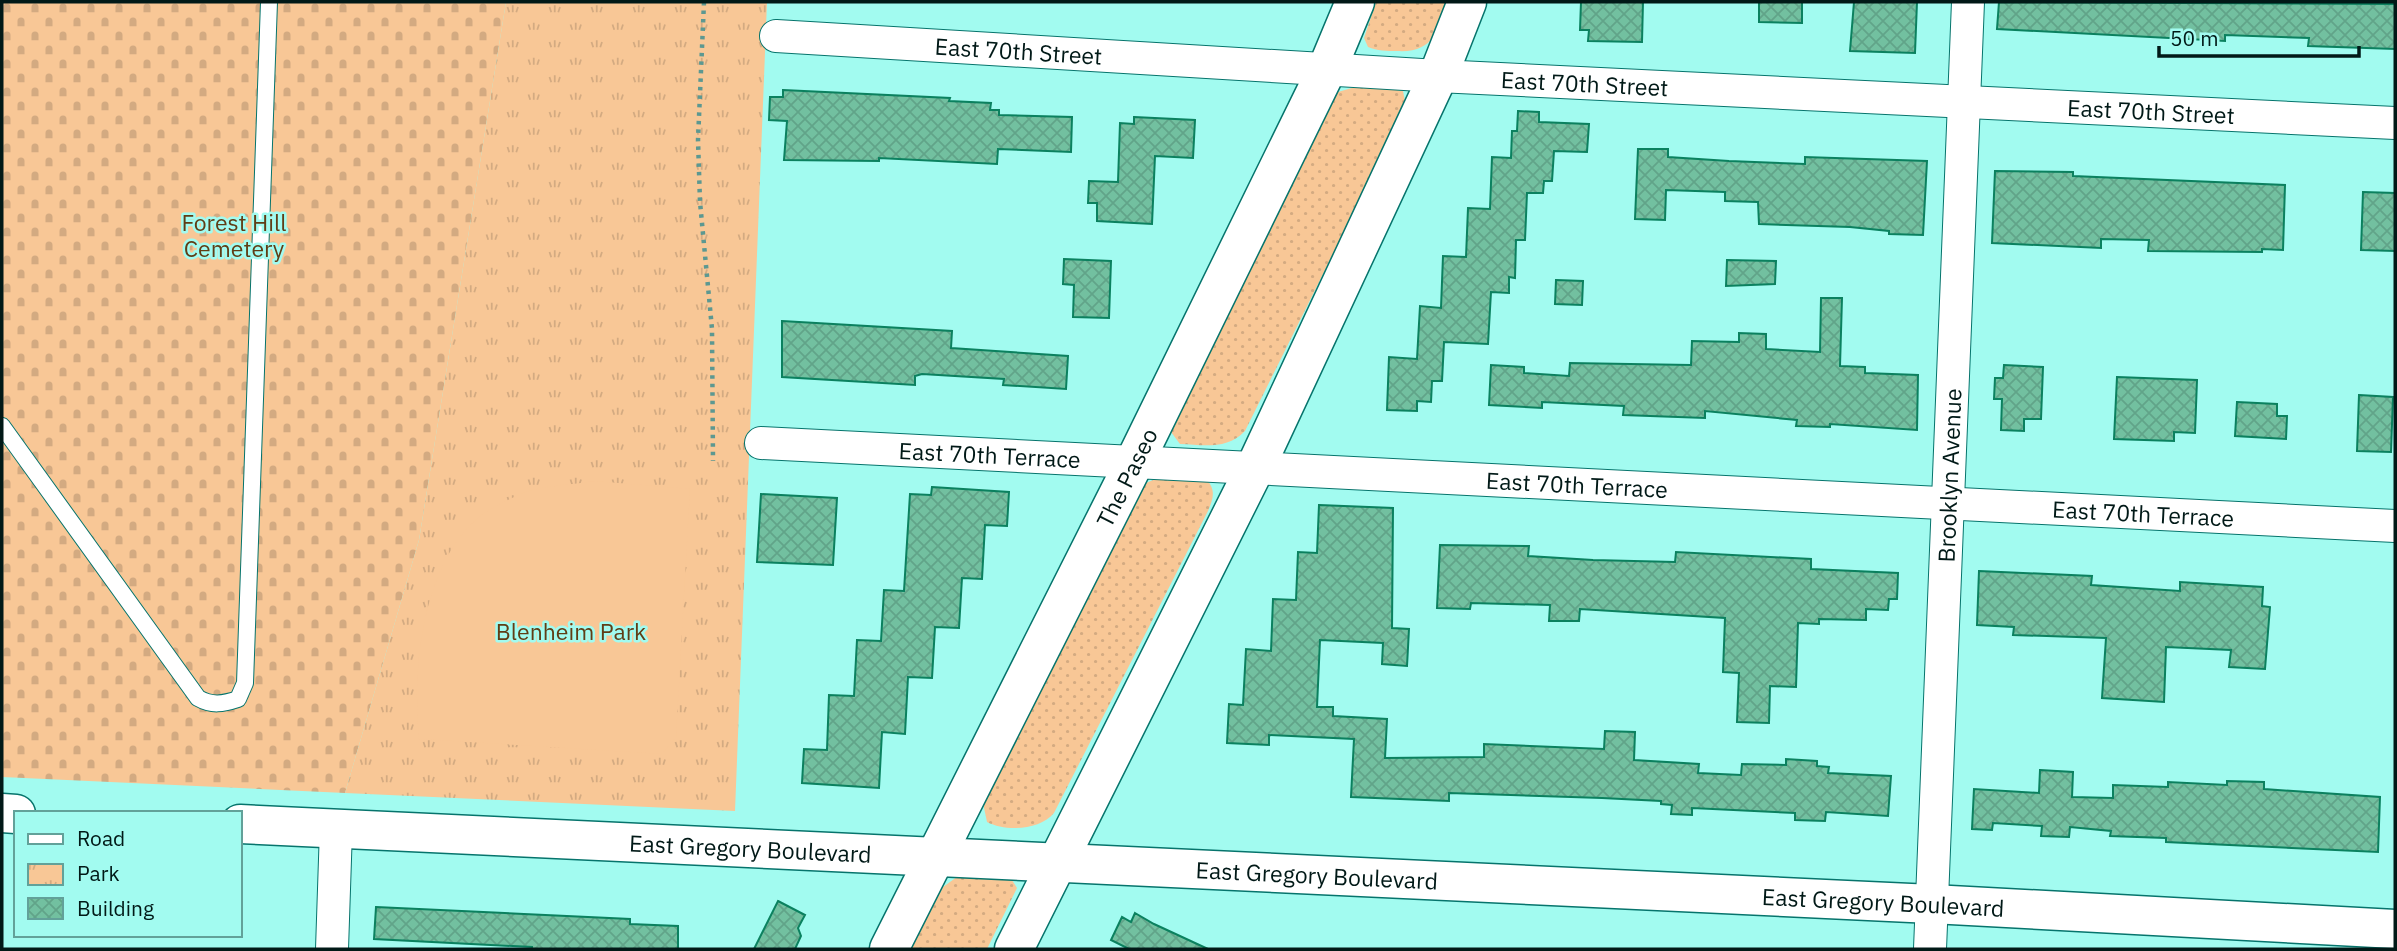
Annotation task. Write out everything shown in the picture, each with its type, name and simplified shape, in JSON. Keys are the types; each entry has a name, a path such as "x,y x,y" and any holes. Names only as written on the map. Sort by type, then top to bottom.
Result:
{"main road":[{"name":"The Paseo","path":"889,949 1135,461 1327,69 1356,2"},
{"path":"1014,949 1256,466 1437,76 1467,2"},
{"name":"East Gregory Boulevard","path":"242,824 1932,904 2395,929"}],"street":[{"name":"Brooklyn Avenue","path":"1930,949 1968,2"},
{"name":"East 70th Street","path":"776,36 1437,76 2395,123"},
{"name":"East 70th Terrace","path":"761,443 1256,466 2395,526"},
{"path":"332,949 336,829"}],"lane":[{"path":"2,426 198,698 208,703 225,704 238,699 245,684 270,2"}],"path":[{"path":"704,2 698,140 700,202 712,329 713,461"}],"green space":[{"name":"Forest Hill Cemetery","path":"2,2 506,2 419,540 345,793 2,777"},
{"name":"Blenheim Park","path":"506,2 767,2 735,811 345,793 419,540"},
{"path":"1376,2 1449,2 1437,31 1427,44 1409,51 1397,51 1368,47 1364,38"},
{"path":"1362,85 1403,91 1406,107 1245,431 1223,444 1180,444 1171,432 1172,422 1338,92"},
{"path":"1158,478 1205,478 1213,493 1208,511 1054,813 1040,823 1022,828 987,822 983,803 1140,492 1146,483"},
{"path":"595,481 690,489 676,737 662,754 419,739 417,682 425,621 444,563 459,538 482,514 521,494 548,487"},
{"path":"961,874 1002,876 1012,880 1017,888 987,949 911,949 943,887"}],"building":[{"path":"1581,2 1643,2 1642,42 1588,41 1589,30 1580,30"},
{"path":"1759,2 1802,2 1802,23 1759,22"},
{"path":"1854,2 1917,2 1915,53 1850,51"},
{"path":"1999,2 2395,4 2395,49 2308,46 2309,38 2225,35 2225,41 1997,29"},
{"path":"783,90 950,98 949,101 991,103 990,110 999,110 999,115 1072,117 1071,152 998,149 997,164 879,158 879,161 784,160 787,121 769,120 770,97 783,97"},
{"path":"1518,111 1539,112 1539,122 1589,124 1587,152 1554,151 1552,181 1544,181 1543,193 1527,193 1525,240 1516,240 1515,278 1509,277 1509,293 1491,292 1488,344 1444,342 1442,381 1432,381 1431,402 1417,401 1417,411 1387,410 1389,357 1417,359 1420,306 1441,308 1443,256 1466,257 1468,208 1490,209 1492,157 1511,158 1512,131 1517,131"},
{"path":"1134,117 1195,120 1193,158 1155,156 1152,224 1097,221 1097,203 1088,203 1089,181 1118,182 1120,123 1134,124"},
{"path":"1638,149 1668,149 1668,157 1729,161 1805,164 1805,157 1927,161 1923,235 1889,234 1889,231 1850,227 1759,224 1758,202 1725,201 1725,192 1666,190 1665,220 1635,219"},
{"path":"1995,171 2073,172 2073,176 2285,185 2283,250 2148,251 2149,240 2101,239 2101,248 1992,243"},
{"path":"2363,192 2395,193 2395,251 2361,250"},
{"path":"1064,259 1111,261 1109,318 1073,317 1074,285 1063,284"},
{"path":"1727,260 1776,261 1775,284 1726,286"},
{"path":"1556,280 1583,281 1582,305 1555,304"},
{"path":"1821,298 1842,298 1840,366 1865,367 1865,373 1918,375 1917,430 1830,424 1830,427 1796,426 1797,420 1705,411 1705,418 1623,415 1624,406 1542,402 1542,408 1489,405 1491,365 1524,367 1524,373 1569,376 1570,363 1691,365 1692,341 1739,342 1739,333 1766,334 1766,349 1820,352"},
{"path":"782,321 952,331 951,348 1068,356 1066,389 1003,385 1004,379 922,374 915,376 915,385 782,377"},
{"path":"2004,365 2043,367 2041,419 2024,419 2024,431 2001,430 2002,399 1994,399 1995,378 2003,378"},
{"path":"2117,377 2197,380 2195,433 2174,432 2174,441 2114,439"},
{"path":"2359,395 2393,397 2391,452 2357,451"},
{"path":"2237,402 2277,404 2277,416 2287,416 2286,439 2235,436"},
{"path":"932,487 1009,492 1007,526 985,525 982,579 962,578 959,628 935,627 932,678 908,677 905,734 882,732 879,788 802,783 804,749 827,750 829,695 854,696 857,640 881,641 884,590 904,591 910,494 931,495"},
{"path":"761,494 837,498 833,565 757,562"},
{"path":"1319,505 1393,508 1392,628 1409,629 1407,666 1382,664 1383,643 1320,640 1317,707 1333,707 1333,716 1387,719 1385,758 1484,757 1484,744 1604,749 1605,731 1635,732 1634,760 1699,764 1698,773 1741,775 1742,764 1786,765 1786,759 1817,761 1817,766 1829,767 1828,773 1891,776 1888,816 1826,812 1825,821 1795,820 1795,813 1692,808 1692,815 1671,814 1672,805 1661,804 1661,801 1602,798 1449,793 1449,801 1351,797 1354,739 1269,735 1269,745 1227,743 1229,704 1243,705 1246,649 1271,651 1273,599 1296,600 1298,552 1317,553"},
{"path":"1440,545 1529,546 1528,556 1593,560 1675,562 1676,552 1811,559 1811,569 1898,573 1897,599 1889,599 1888,610 1866,609 1866,620 1819,619 1819,624 1798,623 1796,687 1770,686 1769,723 1737,722 1739,673 1723,672 1725,618 1580,609 1579,621 1549,621 1550,605 1471,603 1470,609 1437,608"},
{"path":"1979,571 2092,576 2091,585 2180,591 2180,582 2263,587 2262,606 2270,607 2265,669 2229,667 2231,650 2166,647 2164,702 2102,698 2106,638 2013,635 2014,627 1977,625"},
{"path":"2040,770 2073,772 2072,797 2113,798 2113,785 2168,787 2168,782 2227,785 2227,781 2264,782 2264,789 2380,797 2378,852 2166,842 2166,838 2110,836 2111,831 2070,827 2069,837 2041,836 2042,826 1993,823 1992,830 1972,829 1974,789 2039,793"},
{"path":"778,901 805,915 798,928 801,936 795,949 754,949"},
{"path":"376,907 630,919 630,924 678,926 678,949 532,949 374,939"},
{"path":"1135,913 1208,949 1129,949 1111,940 1122,917 1131,922"}]}
